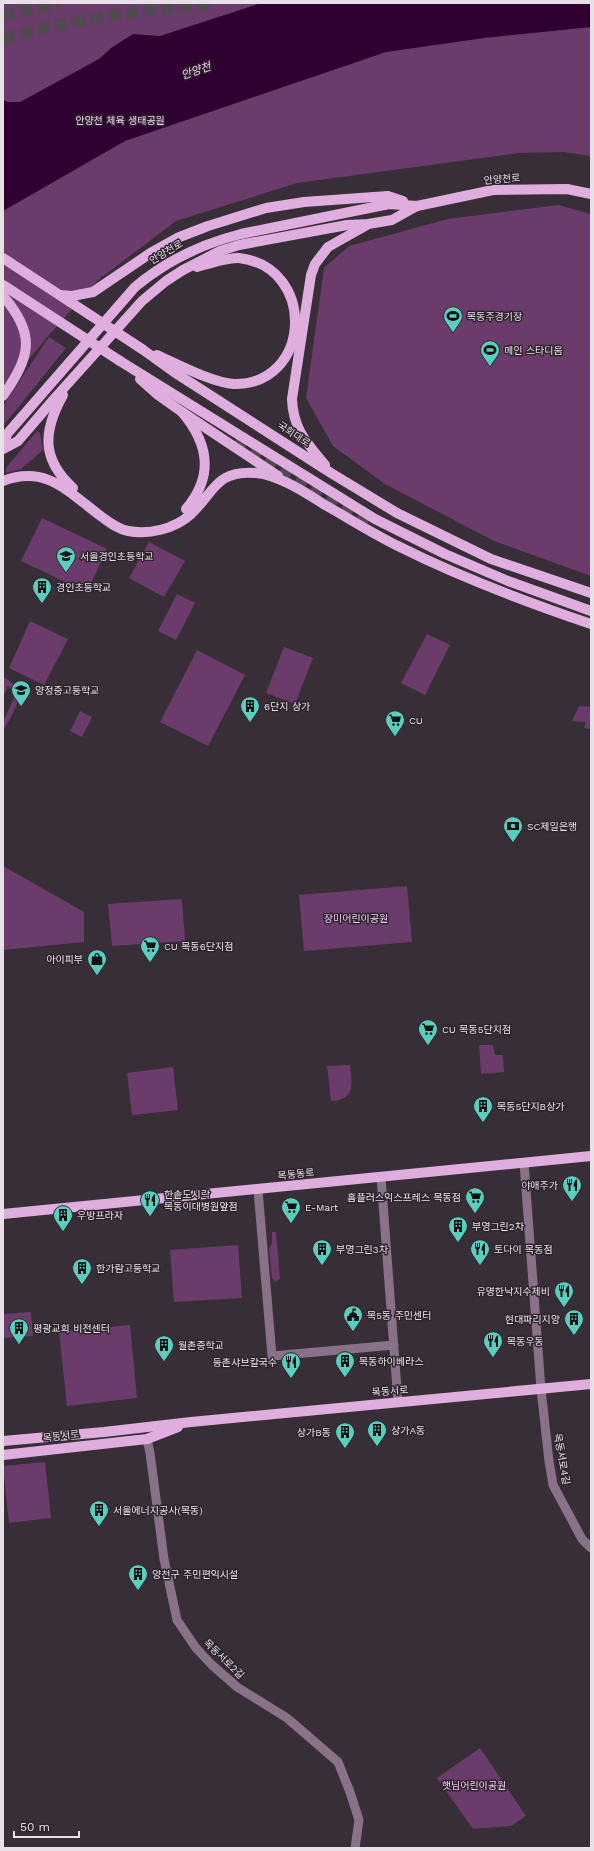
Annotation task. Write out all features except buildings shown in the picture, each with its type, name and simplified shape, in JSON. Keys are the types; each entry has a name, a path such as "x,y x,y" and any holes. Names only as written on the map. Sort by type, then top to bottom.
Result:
{"main road":[{"name":"안양천로","path":"3,448 7,434 126,296 144,280 178,257 216,240 388,204 416,206 493,190 566,189 591,194"},
{"path":"60,295 72,296 94,292 152,252 178,238 208,226 266,208 304,202 388,196 416,206"},
{"name":"안양천로","path":"3,448 18,441 142,302 166,281 183,270 220,251 347,225 368,224 392,220 416,206"},
{"path":"331,473 297,427 292,409 292,399 311,275 315,264 328,247 368,224"},
{"name":"국회대로","path":"3,258 142,349 174,372 331,473 397,513 491,559 591,593"},
{"path":"142,349 208,377 232,384 248,383 268,376 284,360 293,341 296,315 290,293 278,277 261,263 237,258 183,270"},
{"path":"3,285 120,361 375,519 445,554 508,581 591,611"},
{"path":"3,296 15,311 26,334 26,349 22,365 3,396"},
{"path":"120,361 158,395 293,486 400,547 501,592 591,624"},
{"path":"70,382 55,411 48,432 48,443 54,464 61,477 73,488 110,517 124,525 147,526 167,522 185,511 197,494 205,467 204,451 197,432 182,412"},
{"path":"3,481 28,475 53,481 68,490 118,528 136,532 166,528 184,519 218,483 232,475 262,474 293,486"},
{"name":"목동동로","path":"3,1214 591,1156"},
{"name":"목동서로","path":"3,1441 591,1384"},
{"name":"목동서로","path":"3,1455 147,1439 190,1422"}],"street":[{"name":"목동서로4길","path":"524,1163 541,1389 553,1485 582,1539 591,1548"},
{"path":"381,1177 398,1402"},
{"path":"258,1190 272,1356 394,1345"},
{"name":"목동서로2길","path":"147,1439 164,1558 177,1620 196,1648 237,1687 287,1718 338,1762 359,1820 355,1848"}],"green space":[{"name":"안양천 체육 생태공원","path":"3,3 591,3 591,156 564,152 519,153 297,183 176,221 98,280 48,336 3,391"},
{"name":"목동주경기장","path":"558,205 591,214 591,576 494,541 385,484 333,446 306,398 324,268 349,246 448,219"},
{"path":"49,337 66,348 3,426 3,406"},
{"path":"37,431 40,433 43,450 21,469 6,473 6,468"},
{"path":"42,518 107,549 87,592 21,561"},
{"path":"149,542 185,561 164,597 129,578"},
{"path":"177,594 195,603 176,640 158,631"},
{"path":"30,621 68,639 44,685 9,668"},
{"path":"427,634 450,645 425,695 401,683"},
{"path":"284,647 313,658 295,704 266,693"},
{"path":"197,650 245,675 208,746 160,722"},
{"path":"3,677 16,689 18,695 15,709 3,731 3,722 14,698 12,690 8,686 3,696"},
{"path":"579,706 591,707 591,729 584,728 586,722 572,721"},
{"path":"80,711 92,717 82,737 70,731"},
{"path":"3,866 84,912 84,942 3,950"},
{"name":"장미어린이공원","path":"407,886 412,942 304,951 299,895"},
{"path":"182,899 185,941 112,946 108,904"},
{"path":"479,1045 493,1045 495,1055 503,1055 504,1072 481,1074"},
{"path":"350,1065 351,1089 349,1094 339,1100 331,1101 327,1066"},
{"path":"173,1067 178,1110 132,1115 127,1073"},
{"path":"272,1232 276,1232 280,1279 275,1282 272,1278 269,1249 272,1243"},
{"path":"238,1245 242,1298 174,1302 170,1250"},
{"path":"31,1312 33,1336 3,1338 3,1314"},
{"path":"130,1325 137,1398 67,1406 59,1332"},
{"path":"45,1462 51,1518 9,1523 3,1466"},
{"name":"햇님어린이공원","path":"480,1748 526,1816 511,1826 473,1829 437,1778"}],"water":[{"name":"안양천","path":"261,3 591,3 591,27 484,38 386,52 125,141 3,211 3,100 8,102 20,102 99,59 111,48 133,34 160,36"}],"tunnel":[{"path":"3,15 60,3"},
{"path":"3,39 82,20 134,12 214,3"},
{"path":"236,439 372,522"}],"place":[{"name":"목동주경기장","path":"453,333"},
{"name":"메인 스타디움","path":"490,367"},
{"name":"서울경인초등학교","path":"66,573"},
{"name":"경인초등학교","path":"42,604"},
{"name":"양정중고등학교","path":"21,707"},
{"name":"6단지 상가","path":"250,723"},
{"name":"CU","path":"395,737"},
{"name":"SC제일은행","path":"513,843"},
{"name":"CU 목동6단지점","path":"150,963"},
{"name":"아이피부","path":"97,976"},
{"name":"CU 목동5단지점","path":"428,1046"},
{"name":"목동5단지B상가","path":"483,1123"},
{"name":"야애주가","path":"572,1202"},
{"name":"홈플러스익스프레스 목동점","path":"475,1214"},
{"name":"한솥도시락 목동이대병원앞점","path":"150,1217"},
{"name":"E-Mart","path":"291,1224"},
{"name":"우방프라자","path":"63,1232"},
{"name":"부영그린2차","path":"458,1243"},
{"name":"부영그린3차","path":"322,1266"},
{"name":"토다이 목동점","path":"480,1266"},
{"name":"한가람고등학교","path":"82,1285"},
{"name":"유명한낙지수제비","path":"564,1308"},
{"name":"목5동 주민센터","path":"353,1332"},
{"name":"현대파리지앙","path":"574,1336"},
{"name":"평광교회 비전센터","path":"19,1345"},
{"name":"목동우동","path":"493,1358"},
{"name":"월촌중학교","path":"164,1362"},
{"name":"목동하이베라스","path":"345,1378"},
{"name":"등촌샤브칼국수","path":"291,1379"},
{"name":"상가A동","path":"377,1447"},
{"name":"상가B동","path":"345,1449"},
{"name":"서울에너지공사(목동)","path":"99,1527"},
{"name":"양천구 주민편익시설","path":"138,1591"}]}
